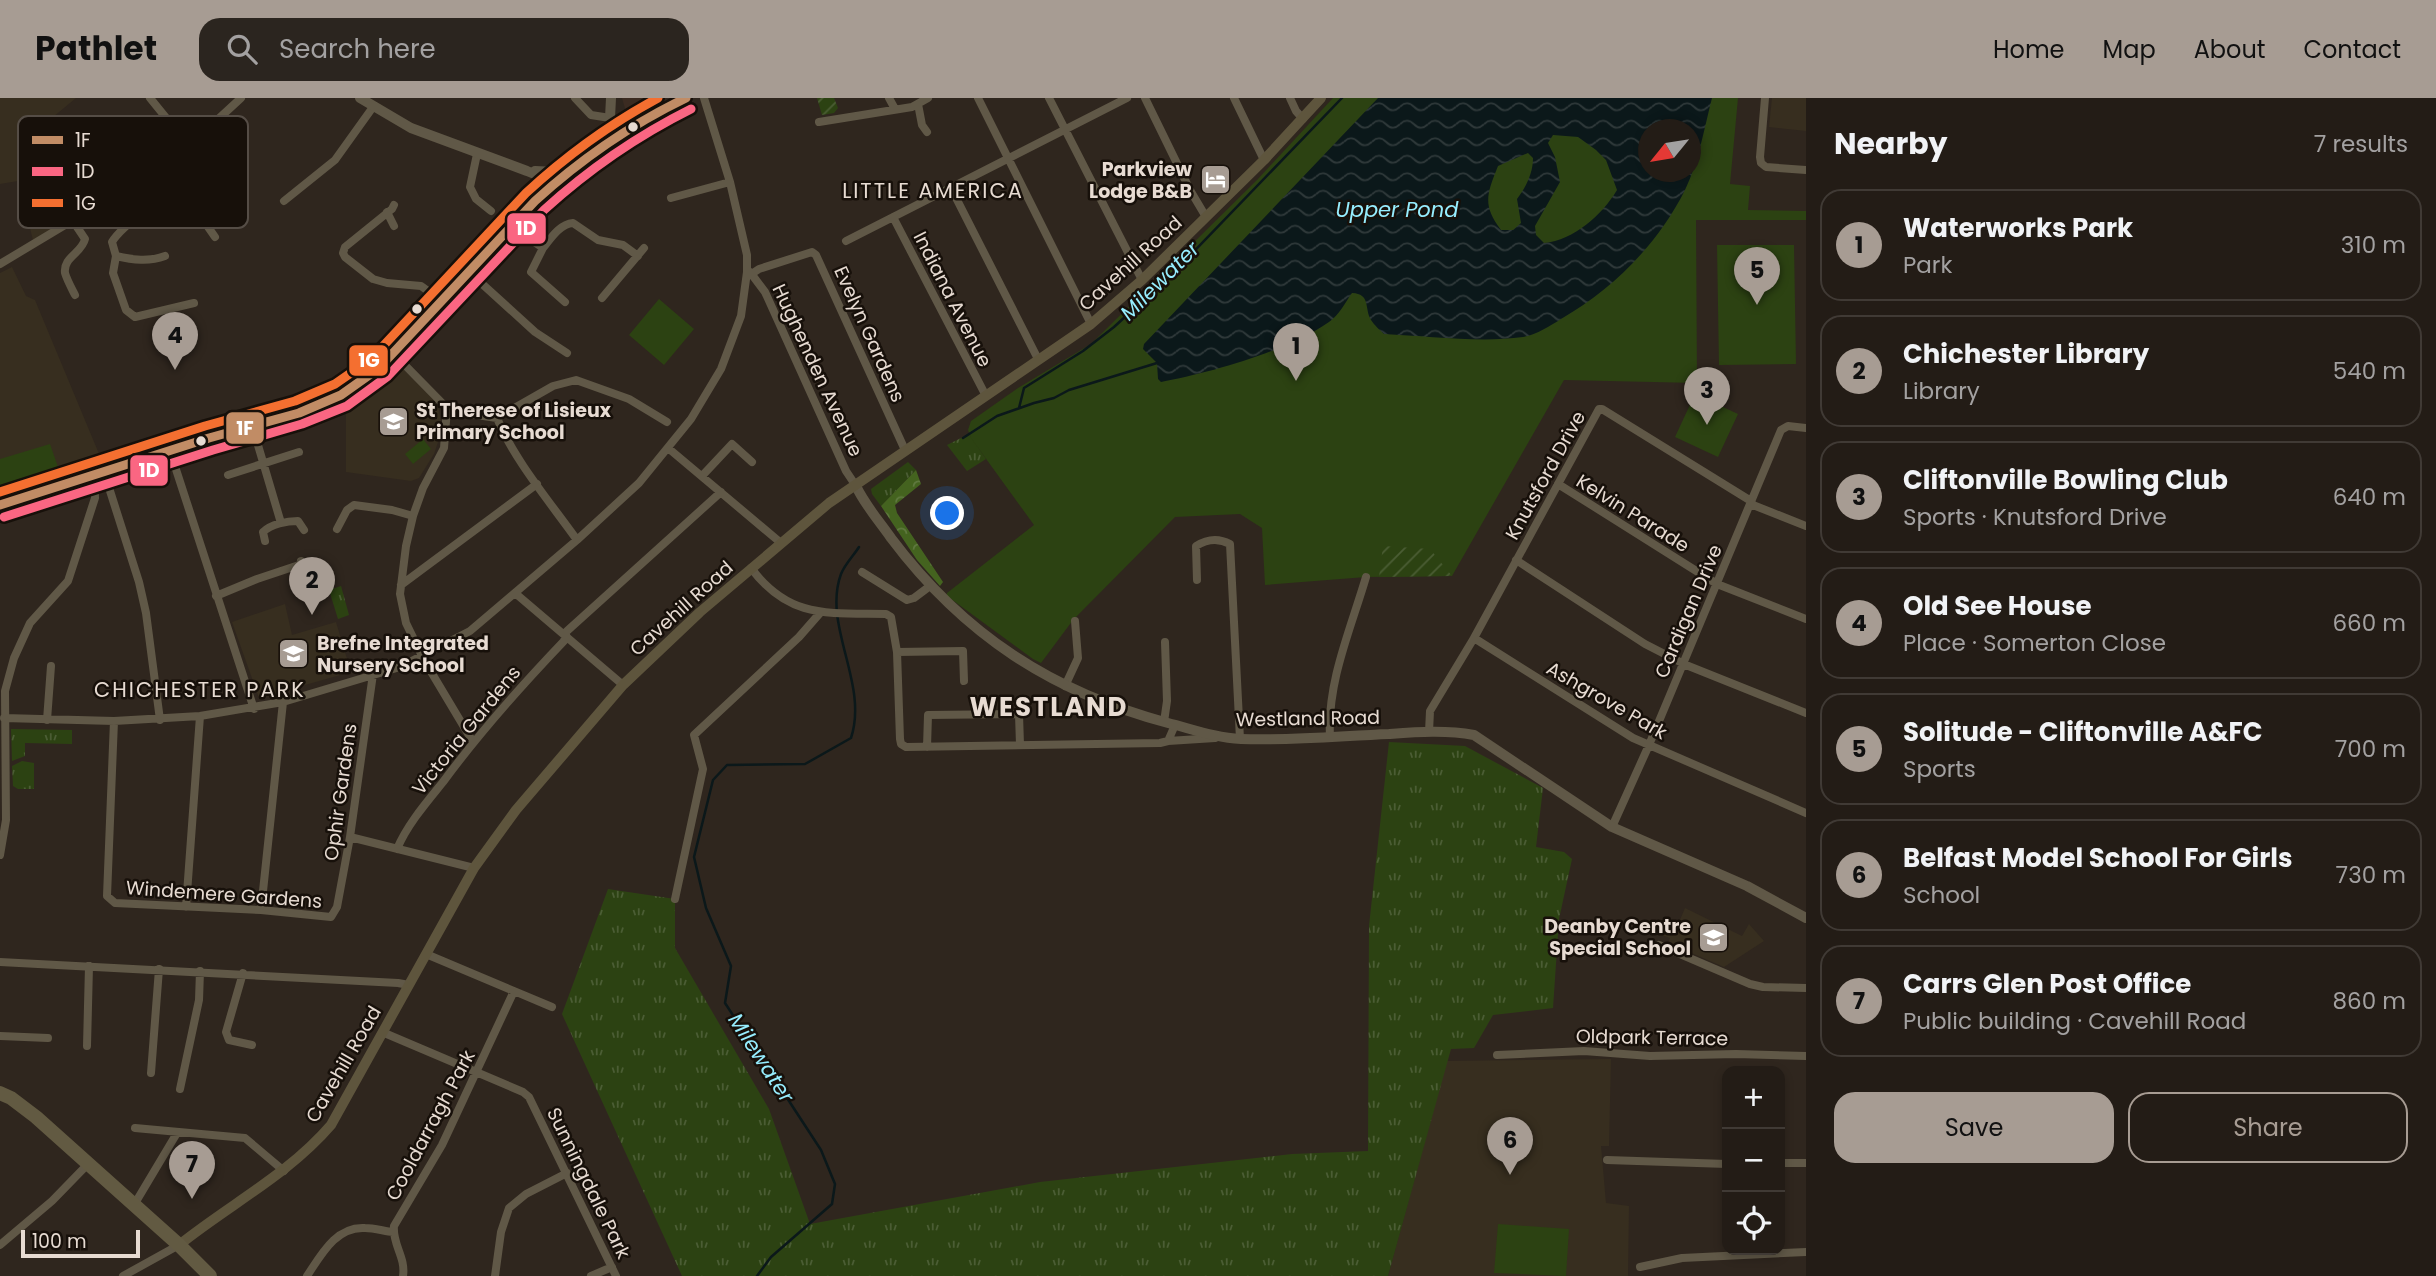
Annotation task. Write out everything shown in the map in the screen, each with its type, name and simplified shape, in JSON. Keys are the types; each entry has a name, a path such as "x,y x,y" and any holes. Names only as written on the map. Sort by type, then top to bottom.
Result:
{"highway":[{"path":"0,1093 36,1117 210,1276"}],"main road":[{"path":"0,505 336,400 365,382 551,186 574,166 614,136 686,98"},
{"name":"Cavehill Road","path":"179,1245 284,1171 317,1142 331,1125 474,868 516,810 623,685 701,612 829,503 1091,324 1142,281 1264,160 1321,98"}],"street":[{"path":"150,98 164,116"},
{"path":"222,116 241,98"},
{"path":"360,98 411,128 544,178 551,186"},
{"path":"575,98 591,115 610,118"},
{"path":"611,98 610,118 614,136"},
{"path":"5,718 114,721 200,716 283,702 400,667 470,631 577,540 639,483 691,419 721,369 741,316 750,272 730,181 704,98"},
{"path":"889,98 895,110"},
{"path":"819,122 895,110 918,104 928,98"},
{"path":"978,98 1091,324"},
{"path":"1049,98 1142,281"},
{"path":"846,241 1127,98"},
{"path":"1145,98 1206,217"},
{"path":"1234,98 1264,160"},
{"path":"1290,98 1303,119"},
{"path":"1765,98 1761,163 1766,167 1806,170"},
{"path":"918,104 922,125 927,132"},
{"path":"284,201 335,160 373,107"},
{"path":"477,154 470,187 476,199 491,211"},
{"path":"527,171 556,172 574,166"},
{"path":"671,198 730,181"},
{"path":"951,188 1038,359"},
{"path":"394,205 345,247 343,253 373,279 421,286 442,301"},
{"path":"387,212 394,226"},
{"name":"Indiana Avenue","path":"893,217 986,396"},
{"path":"565,302 531,272 543,248 567,223 573,222 598,240 623,245 638,256"},
{"path":"512,227 543,248"},
{"path":"0,264 61,228"},
{"path":"75,295 65,272 67,261 83,247 85,239 78,228"},
{"path":"124,228 112,242 116,256 113,273 126,310 135,317 194,303"},
{"path":"209,228 215,237"},
{"path":"602,298 644,248"},
{"name":"Evelyn Gardens","path":"750,272 800,254 812,252 816,255 905,450"},
{"path":"116,256 133,260 154,260 166,256"},
{"path":"469,272 535,332 567,353"},
{"name":"Hughenden Avenue","path":"750,272 765,292 846,471 856,486"},
{"path":"393,353 447,408 456,412 497,418 553,386 576,380 629,400 667,422"},
{"path":"447,408 444,447 423,488 413,516 400,594 406,623 473,742"},
{"name":"Knutsford Drive","path":"1429,732 1430,711 1474,638 1599,410 1602,409 1751,500 1753,505 1806,526"},
{"path":"497,418 502,431 577,540"},
{"path":"251,425 281,523"},
{"name":"Cardigan Drive","path":"1612,827 1649,746 1781,430 1788,426 1806,428"},
{"path":"702,476 732,444 752,462"},
{"path":"668,448 781,543"},
{"path":"170,451 254,709"},
{"path":"228,475 299,452"},
{"path":"0,855 6,820 3,777 5,691 20,641 30,623 68,581 95,498 99,474"},
{"path":"99,474 139,582 146,613 160,720"},
{"path":"401,585 537,484"},
{"name":"Kelvin Parade","path":"1558,484 1717,584 1806,619"},
{"name":"Westland Road","path":"856,486 865,503 930,586 972,626 1065,686 1125,712 1221,737 1240,739 1429,732 1457,732 1474,736 1612,827 1747,887 1806,918"},
{"name":"Victoria Gardens","path":"397,849 425,805 473,742 567,636 567,631 721,492"},
{"path":"337,529 347,510 354,505 413,516"},
{"path":"265,541 263,533 267,528 281,523 298,521 304,530"},
{"path":"1197,580 1196,546 1203,541 1223,540 1230,544 1240,739"},
{"path":"1516,560 1645,644 1682,663 1806,713"},
{"path":"216,596 302,562 309,588"},
{"path":"751,568 771,592 783,600 820,613 886,614 891,617 897,652 901,744 906,747 1148,744 1221,737"},
{"path":"862,572 907,600 930,586"},
{"path":"1330,736 1329,706 1366,577"},
{"path":"514,593 623,685"},
{"path":"675,899 704,769 694,735 799,637 820,613"},
{"path":"1065,686 1077,658 1075,621"},
{"name":"Ashgrove Park","path":"1474,638 1633,738 1806,813"},
{"path":"1164,722 1167,701 1165,642"},
{"path":"897,652 963,651 964,681"},
{"path":"47,720 51,666"},
{"name":"Ophir Gardens","path":"334,913 351,837 373,674"},
{"path":"261,910 283,702"},
{"path":"928,747 928,715 1019,714 1020,745"},
{"path":"186,906 200,716"},
{"name":"Windemere Gardens","path":"114,721 107,896 110,900 115,903 261,910 331,917 334,913"},
{"path":"1168,741 1175,725"},
{"path":"351,837 474,868"},
{"path":"1658,945 1750,984 1806,988"},
{"path":"426,954 552,1007"},
{"path":"0,962 243,973 398,982 409,985"},
{"path":"87,1046 89,966"},
{"path":"151,1073 159,969"},
{"path":"180,1089 199,1000 200,971"},
{"path":"243,973 226,1032 229,1040 252,1045"},
{"name":"Cooldarragh Park","path":"403,1276 403,1262 394,1238 394,1226 442,1144 514,991"},
{"name":"Sunningdale Park","path":"382,1032 530,1097 616,1276"},
{"path":"0,1036 48,1038"},
{"name":"Oldpark Terrace","path":"1497,1055 1584,1051 1650,1056 1806,1056"},
{"path":"135,1128 245,1139 284,1171"},
{"path":"134,1205 177,1133"},
{"path":"1607,1160 1722,1164"},
{"path":"1785,1163 1806,1163"},
{"path":"0,1245 52,1201 88,1164"},
{"path":"495,1276 501,1232 509,1208 526,1194 567,1173"},
{"path":"307,1276 332,1241 341,1234 363,1227 393,1232"},
{"path":"123,1276 179,1245"},
{"path":"1640,1267 1682,1258 1806,1252"},
{"path":"591,1276 612,1267"}],"shaded area":[{"path":"0,98 76,98 54,116 18,116 18,181 0,184"},
{"path":"622,98 666,98 628,119"},
{"path":"1772,98 1806,98 1806,131 1769,127"},
{"path":"30,228 54,228 33,240"},
{"path":"12,267 26,296 35,300 102,461 0,491 0,273"},
{"name":"St Therese of Lisieux Primary School","path":"400,366 432,398 439,410 442,430 434,454 419,478 411,481 346,472 346,411 380,388 380,383"},
{"name":"Brefne Integrated Nursery School","path":"285,604 292,635 336,622 351,672 259,698 232,622"},
{"name":"Deanby Centre Special School","path":"1685,908 1742,936 1749,924 1764,941 1724,967 1668,943 1670,938 1654,932 1659,920 1677,927"},
{"path":"1611,1059 1609,1146 1601,1146 1606,1203 1629,1206 1628,1276 1388,1276 1447,1061"}],"green space":[{"path":"817,98 834,98 838,108 834,113 822,115"},
{"path":"1333,98 1738,98 1730,184 1750,186 1748,210 1806,211 1806,220 1696,220 1697,383 1564,380 1452,576 1366,577 1265,585 1262,528 1240,514 1175,517 1073,620 1041,663 947,596 947,593 1034,525 971,438 968,430 971,421 1018,388 1091,344 1257,180"},
{"path":"1717,245 1794,245 1796,364 1719,365"},
{"path":"659,299 694,329 664,365 629,335"},
{"path":"1695,394 1738,414 1718,457 1675,437"},
{"path":"969,434 986,459 967,471 947,445"},
{"path":"423,439 431,449 413,464 405,454"},
{"path":"50,444 58,467 0,485 0,459"},
{"path":"908,462 916,470 881,506 871,489"},
{"path":"916,470 921,484 895,505 897,513 943,582 940,586 917,560 881,506"},
{"path":"1383,546 1430,549 1452,576 1379,577"},
{"path":"341,586 349,615 338,619 329,590"},
{"path":"11,729 72,730 72,744 25,743 25,756 12,761"},
{"path":"1389,742 1465,746 1543,788 1536,847 1564,852 1572,859 1559,919 1553,1008 1493,1015 1474,1048 1451,1049 1388,1276 682,1276 562,1014 608,889 675,899 675,948 769,1109 810,1224 1040,1182 1292,1154 1368,1151 1369,926"},
{"path":"22,761 34,763 34,789 18,789 13,786 12,766"},
{"path":"1498,1224 1569,1229 1566,1276 1494,1273"}],"water":[{"name":"Upper Pond","path":"1378,98 1712,98 1701,145 1701,119 1638,119 1638,182 1689,182 1685,190 1662,229 1632,264 1599,294 1538,332 1507,339 1384,334 1371,320 1365,299 1352,293 1333,319 1312,333 1248,360 1202,373 1161,382 1158,379 1157,363 1143,349 1144,344","holes":["1553,135 1578,137 1596,150 1606,160 1617,190 1586,225 1566,237 1544,243 1536,235 1535,226 1560,182 1555,157 1548,143","1528,153 1533,158 1532,169 1517,199 1521,223 1513,230 1501,230 1489,206 1491,184 1498,166"]}],"waterway":[{"name":"Milewater","path":"1019,408 1024,388 1083,351 1114,327 1176,270 1342,98"},
{"path":"963,438 997,416 1157,363"},
{"name":"Milewater","path":"757,1276 771,1257 832,1204 835,1184 821,1150 725,1003 731,966 706,908 694,857 713,780 727,765 805,764 851,738 855,717 854,696 837,614 837,594 841,574 859,547"}],"transit line":[{"name":"1G","path":"0,492 205,426 295,401 335,384 371,359 541,179 606,129 658,98"},
{"name":"1F","path":"0,505 209,438 299,413 341,395 379,368 552,186 626,131 686,98"},
{"name":"1D","path":"4,517 302,424 347,406 388,376 561,195 614,154 691,109"}],"place":[{"name":"Parkview Lodge B&B","path":"1215,180"},
{"name":"Solitude - Cliftonville A&FC","path":"1757,305"},
{"name":"Old See House","path":"175,370"},
{"name":"Waterworks Park","path":"1296,381"},
{"name":"St Therese of Lisieux Primary School","path":"393,421"},
{"name":"Cliftonville Bowling Club","path":"1707,425"},
{"name":"Chichester Library","path":"312,615"},
{"name":"Brefne Integrated Nursery School","path":"294,654"},
{"name":"Deanby Centre Special School","path":"1714,937"},
{"name":"Belfast Model School For Girls","path":"1510,1175"},
{"name":"Carrs Glen Post Office","path":"192,1199"}],"district":[{"name":"LITTLE AMERICA","path":"933,191"},
{"name":"CHICHESTER PARK","path":"200,690"},
{"name":"WESTLAND","path":"1049,707"}]}
